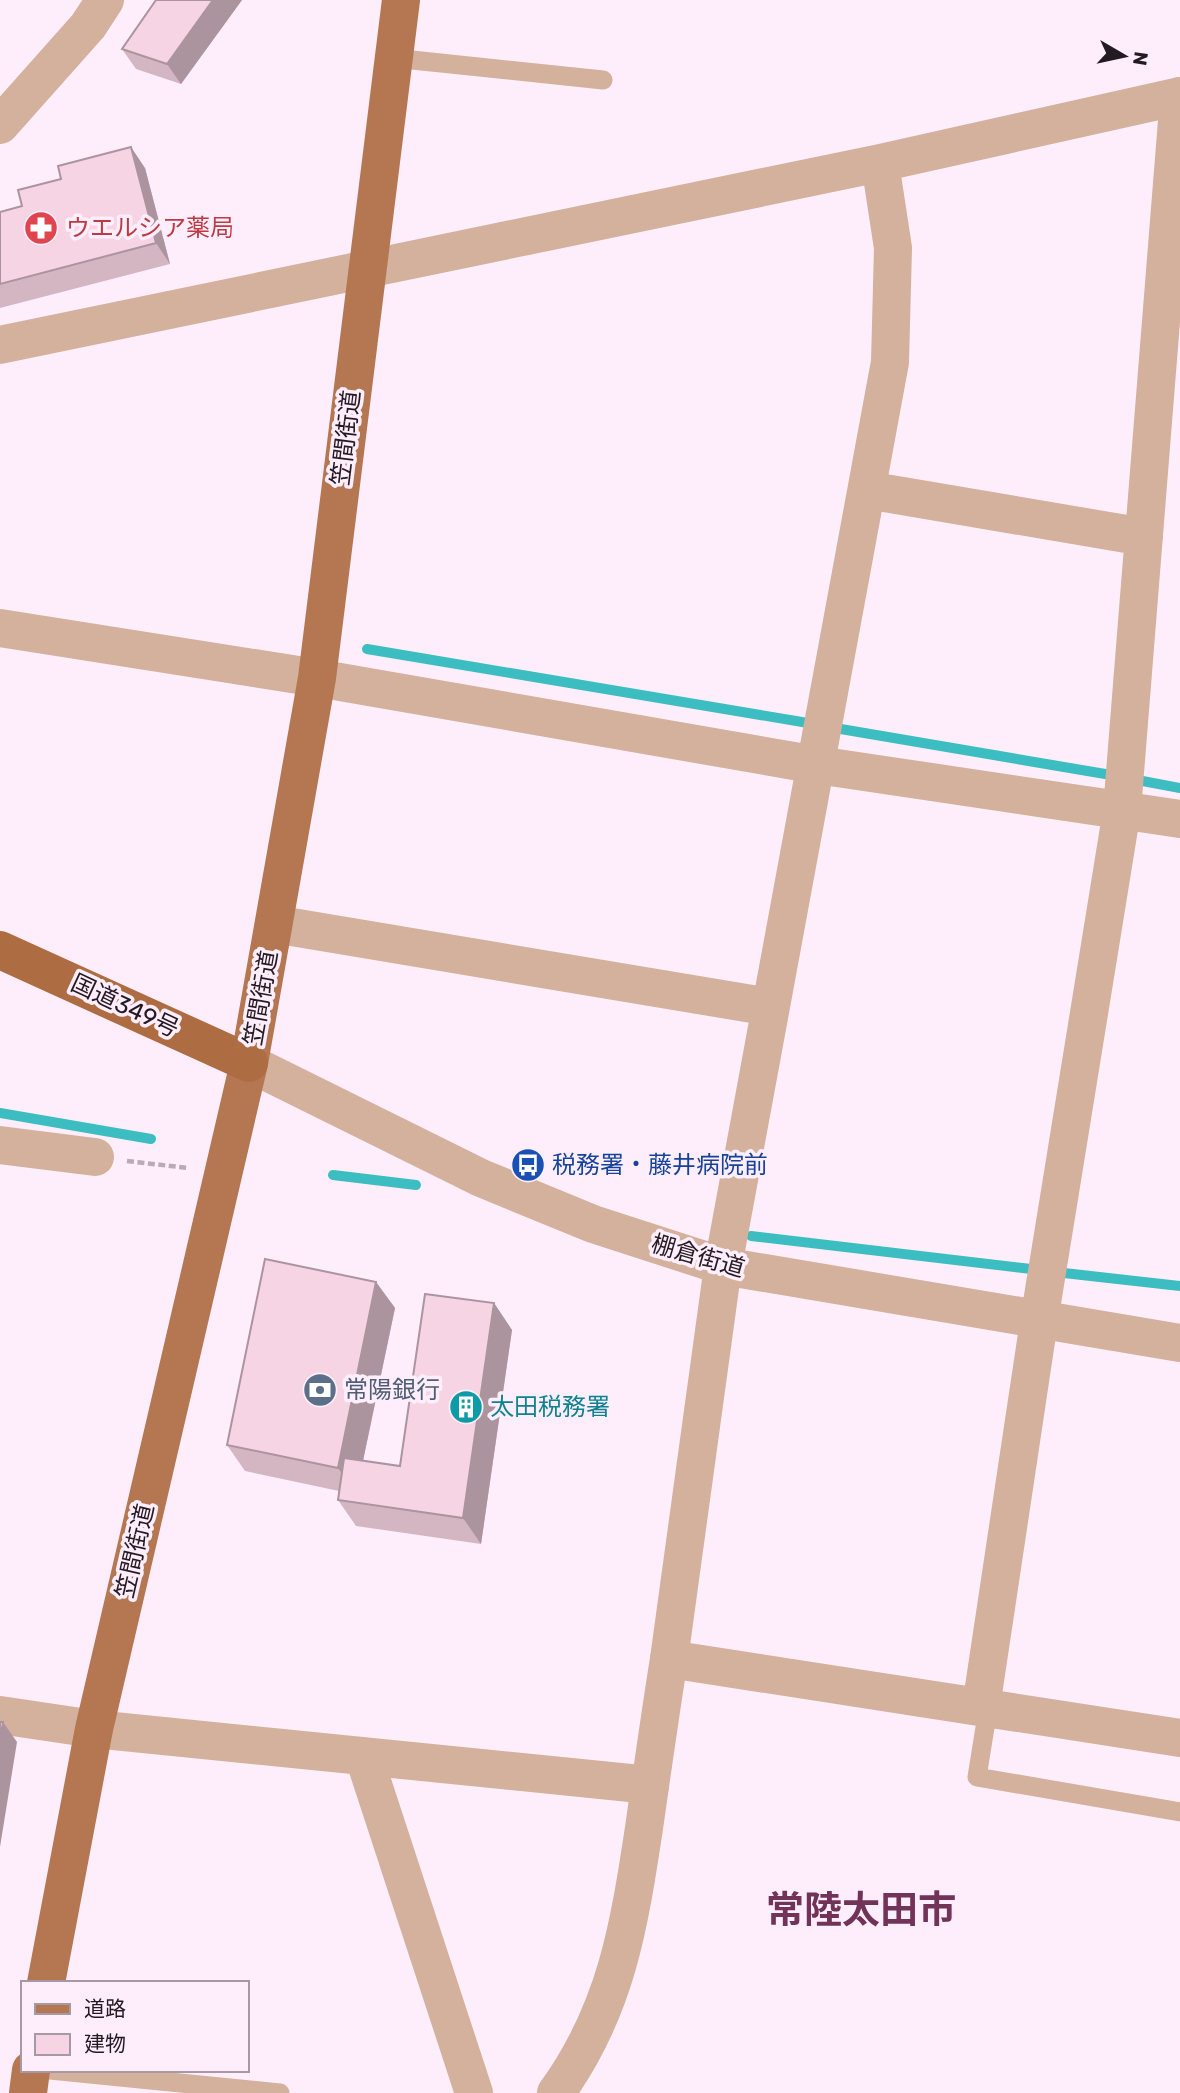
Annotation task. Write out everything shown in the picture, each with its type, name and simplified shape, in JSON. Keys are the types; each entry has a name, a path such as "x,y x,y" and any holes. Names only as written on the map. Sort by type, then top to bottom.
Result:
{"highway":[{"name":"国道349号","path":"0,950 249,1063"}],"main road":[{"name":"笠間街道","path":"46,1981 94,1729 249,1063 274,924 317,678 401,0"},
{"path":"28,2093 31,2072"}],"street":[{"path":"0,125 88,26 105,0"},
{"path":"0,345 880,163 1180,96 1122,810 1039,1321 985,1708"},
{"path":"555,2093 588,2042 603,2012 621,1958 633,1903 723,1266 890,362 893,248 880,163"},
{"path":"867,490 1144,537"},
{"path":"0,628 317,678 817,765 1180,819"},
{"path":"274,924 770,1007"},
{"name":"棚倉街道","path":"249,1063 481,1178 593,1224 723,1266 1180,1343"},
{"path":"0,1145 95,1157"},
{"path":"669,1659 1180,1738"},
{"path":"0,1715 94,1729 650,1785"},
{"path":"364,1757 474,2093"}],"lane":[{"path":"393,58 603,80"},
{"path":"985,1708 977,1777 1180,1812"},
{"path":"68,2072 280,2093"}],"path":[{"path":"95,1157 222,1172"}],"building":[{"path":"156,0 213,0 167,64 122,49"},
{"path":"131,147 156,243 0,284 0,212 22,206 18,190 61,179 58,166"},
{"name":"常陽銀行","path":"265,1259 376,1282 338,1468 227,1445"},
{"path":"425,1294 494,1303 463,1518 338,1500 344,1458 400,1466"}],"waterway":[{"path":"367,649 814,724"},
{"path":"829,727 1117,776"},
{"path":"1132,779 1180,788"},
{"path":"0,1113 151,1139"},
{"path":"333,1175 416,1185"},
{"path":"751,1236 1040,1270"},
{"path":"1055,1272 1180,1286"}],"place":[{"name":"ウエルシア薬局","path":"41,228"},
{"name":"税務署・藤井病院前","path":"528,1165"},
{"name":"常陽銀行","path":"320,1390"},
{"name":"太田税務署","path":"466,1407"}],"district":[{"name":"常陸太田市","path":"861,1910"}]}
